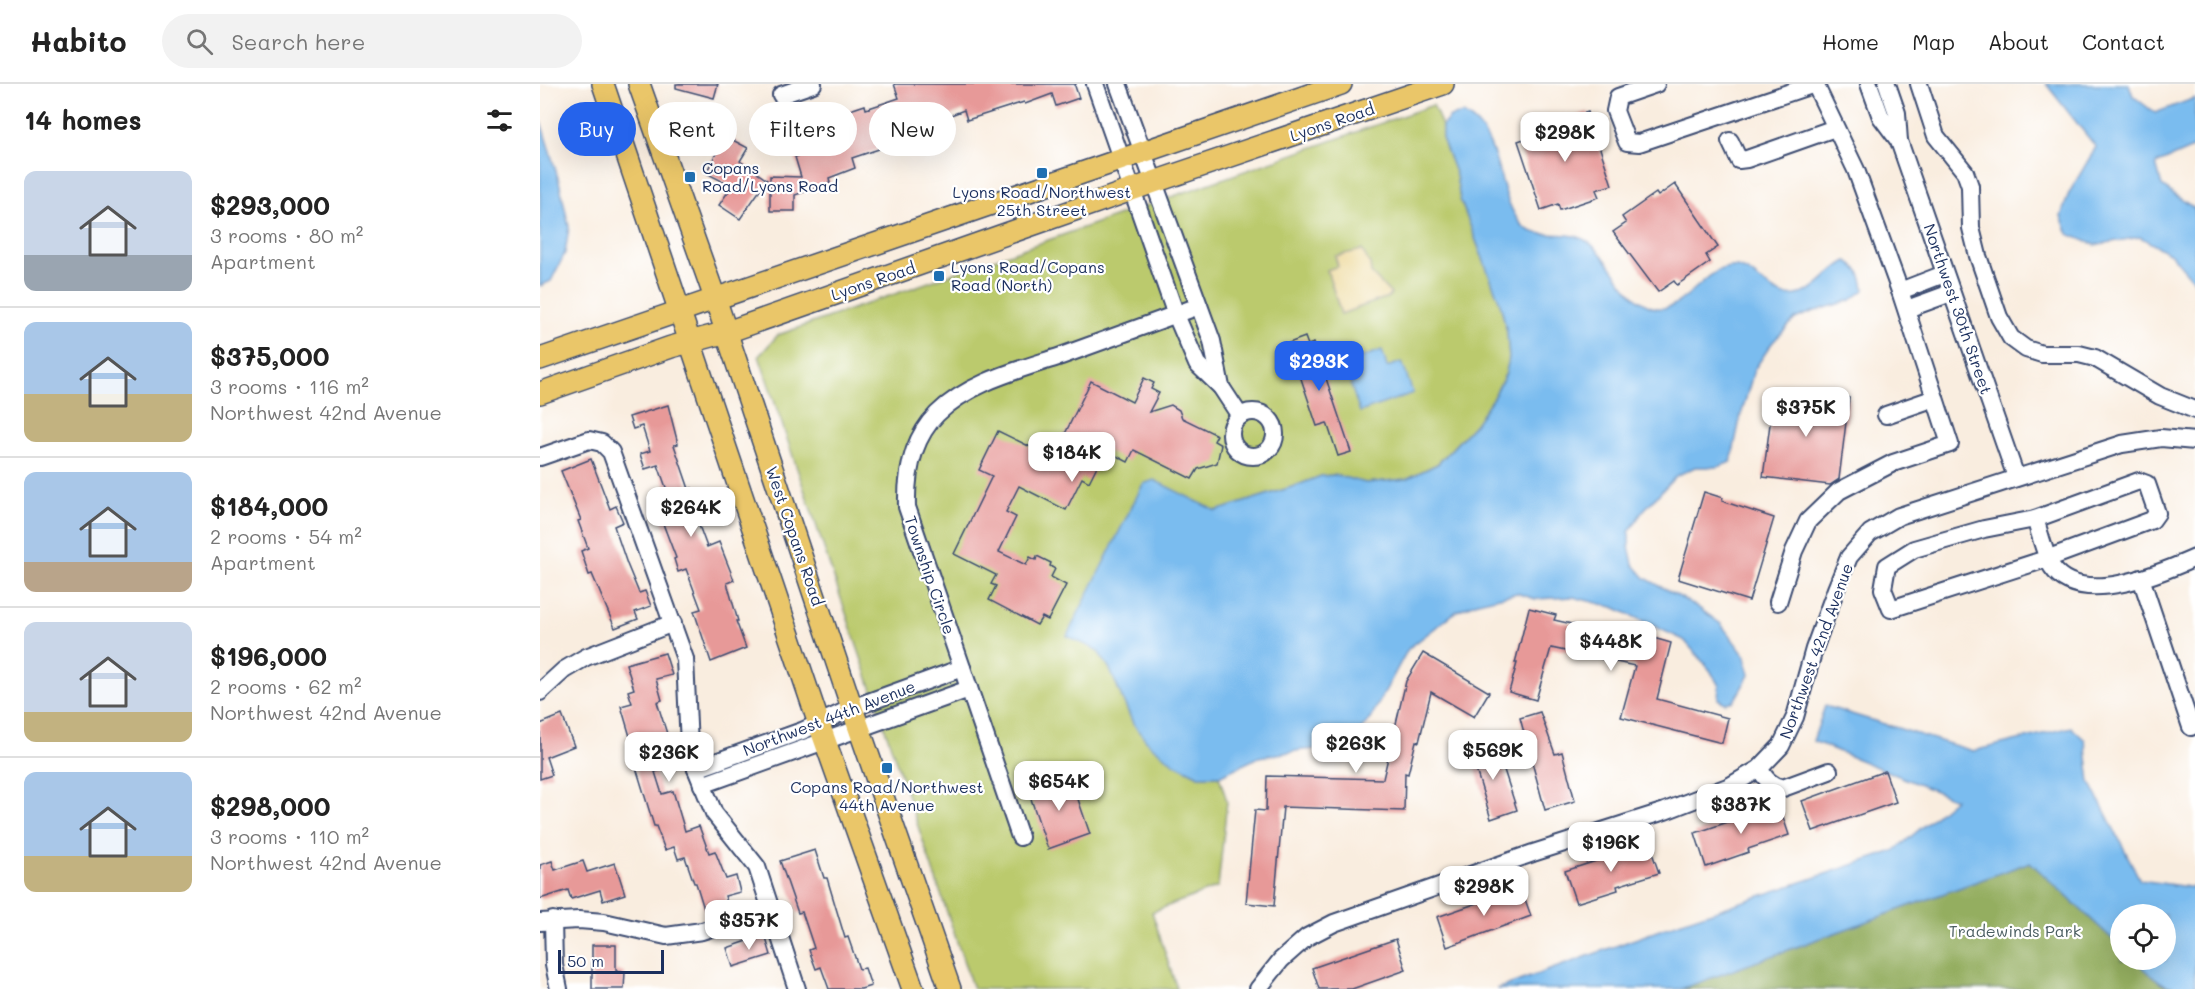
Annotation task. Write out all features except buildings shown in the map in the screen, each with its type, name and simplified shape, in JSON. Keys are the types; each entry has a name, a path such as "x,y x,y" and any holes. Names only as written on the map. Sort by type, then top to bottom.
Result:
{"main road":[{"path":"603,84 822,733 913,989"},
{"name":"West Copans Road","path":"639,84 727,332 856,718 950,989"},
{"name":"Lyons Road","path":"540,359 1341,84"},
{"name":"Lyons Road","path":"540,393 691,341 727,332 1154,182 1443,84"}],"street":[{"path":"781,95 813,84"},
{"path":"1095,84 1176,315 1197,364 1221,387 1240,416"},
{"path":"1118,84 1212,341 1221,387"},
{"path":"1656,84 1618,98 1616,111 1627,142 1639,143 1815,84 1856,171 1907,309 1950,444 1893,463 1839,491 1808,521 1794,551 1778,602"},
{"name":"Northwest 30th Street","path":"1869,84 1881,117 1899,141"},
{"name":"Northwest 30th Street","path":"1887,84 1897,113 1899,141 2016,477"},
{"path":"1919,84 1936,136 1965,172 1971,186 1971,228 1978,256 1999,317 2011,338 2026,349 2042,354 2079,354 2095,358 2160,396 2195,410"},
{"path":"1730,141 1739,159 1748,159 1835,128"},
{"path":"1900,291 1944,274"},
{"path":"1907,309 1951,293"},
{"name":"Township Circle","path":"1020,837 907,507 906,483 910,460 922,434 936,415 954,399 981,385 1199,306"},
{"path":"1886,415 1935,398"},
{"name":"Northwest 42nd Avenue","path":"1258,989 1281,960 1307,937 1335,923 1533,853 1665,811 1730,786 1759,769 1781,746 1795,717 1814,649 1849,557 1870,533 1899,516 2122,444 2161,438 2193,444"},
{"path":"540,457 589,440 602,443 611,452 685,659 689,746 699,777 714,813 756,867 797,989"},
{"path":"2139,481 2146,484 2157,513 2152,520 2049,558 1891,609 1883,589 1887,566 1914,549 1984,529 2035,519 2139,481"},
{"path":"2035,519 2052,567 2068,580 2088,587 2115,585 2141,579 2195,558"},
{"path":"2141,579 2191,727"},
{"path":"540,692 564,670 586,657 673,623"},
{"name":"Northwest 44th Avenue","path":"699,777 822,733 962,668"},
{"name":"Northwest 44th Avenue","path":"856,718 969,689"},
{"path":"1759,769 1776,787 1784,788 1829,771"},
{"path":"559,989 547,921 604,922 666,936 702,931 770,909"}],"green space":[{"path":"1433,105 1442,126 1442,138 1456,175 1460,199 1500,303 1507,332 1509,358 1506,373 1475,424 1437,464 1406,479 1365,483 1335,475 1321,476 1216,511 1154,481 1068,636 1097,650 1109,667 1133,723 1175,764 1199,776 1219,776 1227,801 1218,887 1152,912 1177,989 973,989 759,356 778,335"},
{"name":"Tradewinds Park","path":"2030,862 2110,937 2110,970 2146,970 2162,984 2177,989 1681,989"}],"sand":[{"path":"1362,250 1370,264 1371,273 1391,294 1341,314 1327,270 1338,266 1335,256"}],"water":[{"path":"2046,84 2129,84 2133,96 2155,113 2195,98 2195,147 2156,164 2162,186 2195,209 2195,282 2171,254 2140,237 2095,245 2068,234 2061,216 2069,193 2096,147"},
{"path":"1463,114 1476,123 1485,135 1513,211 1521,224 1541,234 1574,236 1591,244 1632,294 1641,302 1652,307 1663,308 1673,305 1710,276 1730,267 1749,272 1784,295 1795,295 1808,291 1847,261 1860,273 1864,290 1851,300 1795,319 1772,343 1754,370 1731,462 1718,467 1695,467 1676,476 1642,512 1629,532 1629,547 1633,564 1645,578 1696,606 1721,624 1745,656 1749,675 1734,701 1725,703 1718,699 1719,686 1710,670 1684,640 1613,607 1573,597 1535,599 1517,593 1478,602 1457,611 1408,649 1370,719 1353,739 1335,748 1302,750 1259,757 1219,776 1199,776 1175,764 1149,744 1133,723 1109,667 1097,650 1067,636 1143,484 1154,480 1216,511 1321,476 1335,475 1366,483 1406,479 1438,464 1475,424 1506,373 1509,358 1507,332 1500,303 1460,199 1456,175 1442,138 1442,126 1450,117"},
{"path":"540,119 559,181 569,227 565,253 551,281 540,286"},
{"path":"1382,350 1387,367 1402,362 1413,393 1360,412 1350,383 1360,379 1354,360"},
{"path":"1825,706 1973,751 2071,727 2085,740 2090,782 2140,880 2195,888 2195,989 2168,985 2146,970 2176,970 2176,904 2110,904 2110,937 2030,862 1681,989 1497,989 1682,922 1894,851 1955,799 1813,741"}],"place":[{"name":"Lyons Road/Northwest 25th Street","path":"1042,173"},
{"name":"Copans Road/Lyons Road","path":"690,177"},
{"name":"Lyons Road/Copans Road (North)","path":"939,276"},
{"name":"Copans Road/Northwest 44th Avenue","path":"887,768"}]}
